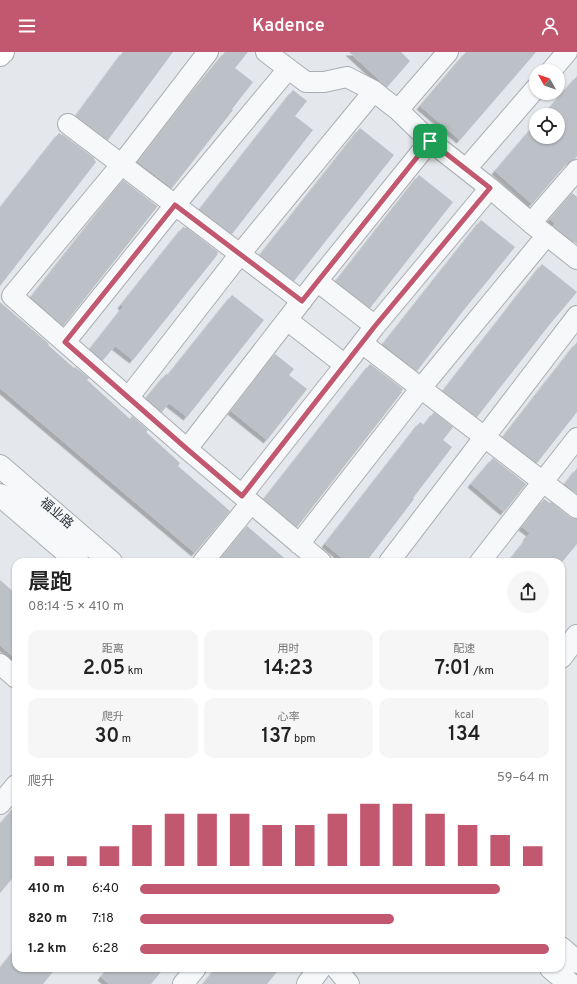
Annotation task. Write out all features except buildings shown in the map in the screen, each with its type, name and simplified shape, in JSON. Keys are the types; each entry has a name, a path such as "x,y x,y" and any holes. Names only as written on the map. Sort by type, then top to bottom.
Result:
{"main road":[{"path":"0,55 3,52"}],"street":[{"path":"208,52 121,165 12,296 187,449 316,558"},
{"path":"266,52 306,82 324,82 347,76 374,91 398,110 430,141 577,259"},
{"path":"398,110 448,52"},
{"path":"557,64 567,52"},
{"path":"65,342 175,205 288,69"},
{"path":"128,398 240,254 374,91"},
{"path":"466,169 529,96"},
{"path":"68,124 302,301"},
{"path":"187,449 317,281 430,141"},
{"path":"299,544 422,388 539,229 577,170"},
{"path":"206,558 345,365 375,326 490,188"},
{"path":"317,281 375,326"},
{"path":"392,558 577,316"},
{"path":"287,320 345,365"},
{"path":"362,343 577,508"},
{"path":"483,558 577,438"},
{"name":"福业路","path":"0,466 107,558"},
{"name":"福业路","path":"0,495 73,558"},
{"path":"565,652 577,636"},
{"path":"0,664 12,674"},
{"path":"0,804 12,790"},
{"path":"565,952 577,962"},
{"path":"183,984 193,972"},
{"path":"308,984 317,972"},
{"path":"339,972 348,984"},
{"path":"556,972 570,984"}],"route":[{"path":"430,141 490,188 375,326 242,496 65,342 175,205 302,301 430,141"}]}
